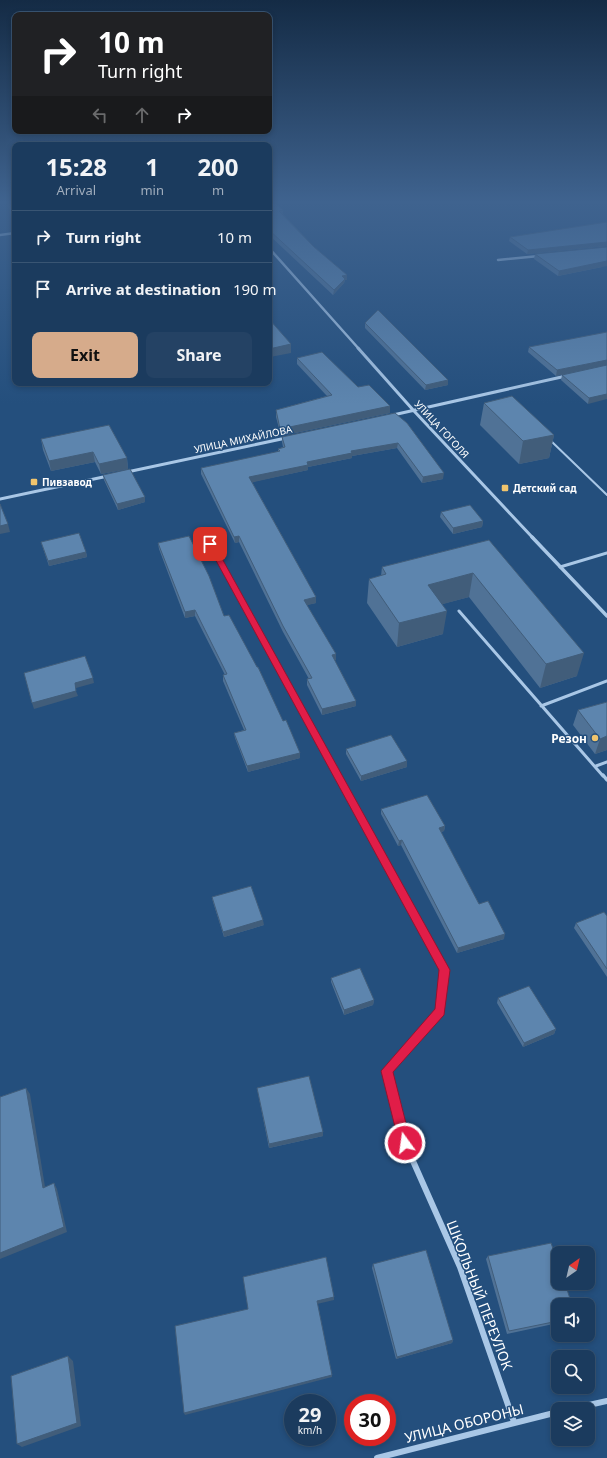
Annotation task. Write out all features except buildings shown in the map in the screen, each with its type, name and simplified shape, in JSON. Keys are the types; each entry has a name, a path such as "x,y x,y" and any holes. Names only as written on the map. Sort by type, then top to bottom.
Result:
{"street":[{"name":"УЛИЦА ГОГОЛЯ","path":"287,268 414,410 607,616"},
{"path":"390,416 568,376"},
{"name":"УЛИЦА МИХАЙЛОВА","path":"125,472 289,437"},
{"path":"0,499 109,476"},
{"name":"ШКОЛЬНЫЙ ПЕРЕУЛОК","path":"210,544 444,970 440,1011 387,1071 405,1143 460,1267 514,1422"},
{"path":"595,1404 607,1401"},
{"name":"УЛИЦА ОБОРОНЫ","path":"377,1458 551,1414"}],"lane":[{"path":"547,438 607,495"},
{"path":"560,567 607,553"},
{"path":"459,611 607,780"},
{"path":"541,706 607,682"},
{"path":"596,766 607,762"}],"place":[{"name":"Пивзавод","path":"34,482"},
{"name":"Детский сад","path":"505,488"},
{"name":"Резон","path":"595,738"}],"route":[{"path":"210,544 444,970 440,1011 387,1071 405,1143"}]}
